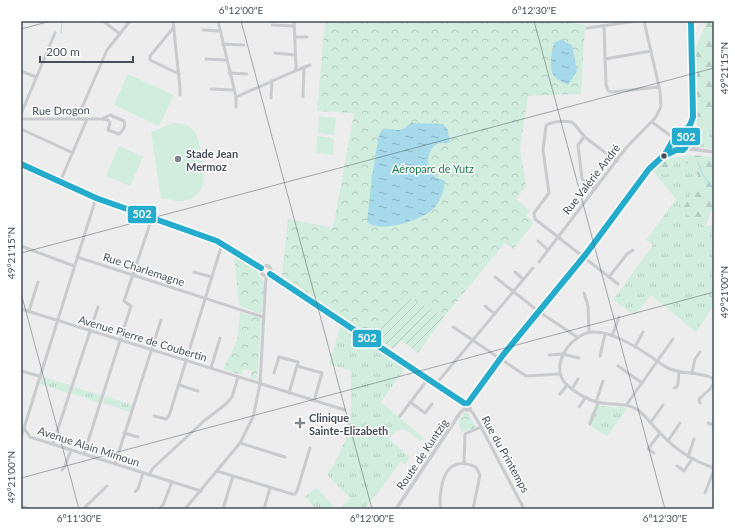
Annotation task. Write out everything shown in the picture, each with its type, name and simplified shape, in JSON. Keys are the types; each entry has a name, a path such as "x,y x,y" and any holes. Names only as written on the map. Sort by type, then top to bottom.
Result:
{"main road":[{"path":"21,507 27,509"}],"street":[{"path":"103,21 120,34"},
{"path":"77,119 107,50 130,21"},
{"path":"173,21 180,95"},
{"path":"218,21 229,73 236,97 236,108"},
{"path":"294,21 295,71"},
{"path":"588,28 637,21"},
{"name":"Rue Valérie André","path":"539,262 626,148 656,117 661,106 662,101 659,86 644,21"},
{"path":"685,149 689,126 693,117 691,21"},
{"path":"272,24 294,26"},
{"path":"604,26 606,84 608,91 612,92 659,86"},
{"path":"174,27 150,56 150,60 179,74"},
{"path":"203,30 220,31"},
{"path":"21,114 55,33"},
{"path":"295,37 307,37"},
{"path":"223,44 244,45"},
{"path":"605,59 651,51"},
{"path":"276,53 295,55"},
{"path":"206,59 226,60"},
{"path":"236,97 310,65"},
{"path":"303,97 304,67"},
{"path":"21,71 36,77"},
{"path":"229,73 247,74"},
{"path":"271,98 272,81"},
{"path":"211,89 234,90"},
{"name":"Rue Drogon","path":"21,119 87,119 102,118 110,115 124,122 125,124 122,132 119,134 108,130 110,123 108,120 102,118"},
{"path":"60,182 87,119"},
{"path":"617,161 584,137 575,124 571,122 552,122 546,126 543,150 549,192 535,211 534,215 535,219 618,284"},
{"path":"652,122 675,140 686,141 700,150"},
{"path":"262,268 261,272 268,275 466,403 470,406 467,409 463,406 466,403 538,311 584,257 643,176 689,126"},
{"path":"21,129 73,153"},
{"path":"584,137 578,145 582,179 595,189"},
{"path":"675,140 676,150"},
{"path":"662,157 676,150 681,151 685,149 714,152"},
{"path":"21,164 96,198 202,235 222,244 262,268"},
{"name":"Avenue Alain Mimoun","path":"96,198 39,376 24,428 30,437 200,491"},
{"path":"84,454 131,306 124,302 152,218"},
{"path":"538,242 548,250"},
{"path":"154,416 164,419 167,418 179,385 222,244"},
{"path":"21,246 74,266"},
{"path":"609,277 627,254 633,250"},
{"name":"Rue Charlemagne","path":"77,257 264,317"},
{"path":"185,509 240,443 253,417 260,384 268,275 271,270 269,266 262,268"},
{"path":"436,384 533,268"},
{"path":"194,272 212,277"},
{"path":"515,272 524,279"},
{"path":"495,277 538,311 577,337"},
{"path":"29,311 38,282"},
{"path":"584,293 588,306 589,332"},
{"path":"53,444 98,306"},
{"path":"485,306 495,314"},
{"name":"Avenue Pierre de Coubertin","path":"21,309 345,410"},
{"path":"612,336 619,317"},
{"path":"115,464 160,320"},
{"path":"453,327 526,376 560,374"},
{"path":"705,493 714,469 688,457 675,448 650,422 628,404 597,402 567,385 560,374 560,366 564,354 571,342 577,337 589,332 612,336 635,347 670,369 713,377"},
{"path":"635,347 643,332"},
{"path":"600,356 605,334"},
{"path":"211,368 220,338"},
{"path":"628,404 673,339"},
{"path":"692,373 695,360 700,352"},
{"path":"549,355 564,354 579,358"},
{"path":"274,372 279,357 298,362 289,393"},
{"path":"297,366 322,373 314,401"},
{"path":"618,366 642,383"},
{"path":"21,370 39,376"},
{"path":"674,388 678,384 679,371"},
{"path":"149,475 153,468 204,421 226,404 232,397 238,377"},
{"path":"400,416 428,379"},
{"path":"572,388 578,379"},
{"path":"590,424 603,380"},
{"path":"700,403 698,398 710,389 714,383"},
{"path":"179,385 198,391"},
{"path":"560,394 567,385"},
{"path":"579,407 586,397"},
{"path":"410,402 425,413 432,404"},
{"path":"650,422 663,405"},
{"name":"Rue du Printemps","path":"467,409 481,427 524,509"},
{"name":"Route de Kuntzig","path":"396,509 460,413 467,409"},
{"path":"21,418 26,420"},
{"path":"668,441 680,423"},
{"path":"708,423 714,425"},
{"path":"464,464 465,434 481,427"},
{"path":"21,437 24,428"},
{"path":"124,433 138,437"},
{"path":"654,453 648,449 660,433"},
{"path":"688,457 694,440"},
{"path":"240,443 285,457"},
{"path":"217,472 295,494 310,448"},
{"path":"62,470 71,450"},
{"path":"677,466 684,471 692,459"},
{"path":"441,509 439,504 445,474 451,467 464,464 476,467 480,475 474,509"},
{"path":"135,492 138,489 143,473"},
{"path":"223,509 233,476"},
{"path":"160,508 163,505 172,482"},
{"path":"709,484 714,486"},
{"path":"83,509 107,486"},
{"path":"264,509 270,488"}],"green space":[{"name":"Aéroparc de Yutz","path":"325,21 565,21 585,25 581,94 528,96 520,150 526,186 516,199 530,211 526,216 534,223 513,249 505,243 444,317 405,296 368,334 282,275 288,219 333,228 354,113 317,111"},
{"path":"707,21 714,21 714,115 702,131 697,131 696,48"},
{"path":"128,74 174,95 159,126 114,105"},
{"path":"714,115 714,149 696,145 702,131"},
{"path":"319,116 336,118 334,135 318,133"},
{"name":"Stade Jean Mermoz","path":"176,123 187,125 195,132 197,136 204,180 198,194 191,199 181,201 161,199 151,132"},
{"path":"317,136 334,138 333,155 316,153"},
{"path":"119,146 143,157 130,186 106,176"},
{"path":"691,155 714,157 714,205 705,227 684,212 684,207 699,181 695,164 673,162 665,175 656,168 667,159"},
{"path":"673,162 695,164 699,181 684,207 705,227 714,224 714,305 696,332 651,295 635,315 613,300 653,245 646,240 676,199 652,170 656,168 665,175"},
{"path":"234,255 257,270 260,277 265,281 262,312 260,314 239,305"},
{"path":"405,295 444,317 418,353 401,340 394,349 368,334"},
{"path":"240,312 262,320 257,377 254,379 250,378 252,370 244,369 242,375 223,369 237,341"},
{"path":"341,325 405,368 381,402 424,438 421,441 404,429 393,433 389,439 410,457 405,465 401,461 364,509 341,509 350,498 327,475 335,463 344,443 349,428 351,415 351,371 329,364"},
{"path":"42,377 71,385 68,393 40,384"},
{"path":"74,387 101,395 99,403 71,393"},
{"path":"105,396 132,405 130,412 103,403"},
{"path":"598,405 616,408 619,406 627,409 607,436 587,424 594,407"},
{"path":"465,412 469,414 476,429 462,432 458,422"},
{"path":"316,487 336,509 316,509 305,497"}],"water":[{"path":"562,39 572,45 577,71 568,85 553,75 551,66 551,56 554,43"},
{"path":"411,123 443,124 447,129 450,142 437,144 431,150 428,158 430,171 437,178 445,181 442,194 435,207 422,217 392,226 382,227 373,225 367,222 379,134 385,129 403,129"}],"waterway":[{"path":"61,33 62,21"},
{"path":"698,162 703,175 714,189"}],"transit line":[{"name":"502","path":"468,403 503,355 586,254 649,169 662,157 676,150 683,150 687,145 685,139 693,117 691,21"},
{"name":"502","path":"663,156 674,139 689,126"},
{"name":"502","path":"21,164 96,198 217,241 261,268"},
{"name":"502","path":"270,274 464,403"}],"place":[{"name":"Stade Jean Mermoz","path":"178,159"},
{"name":"Clinique Sainte-Elizabeth","path":"300,423"}]}
